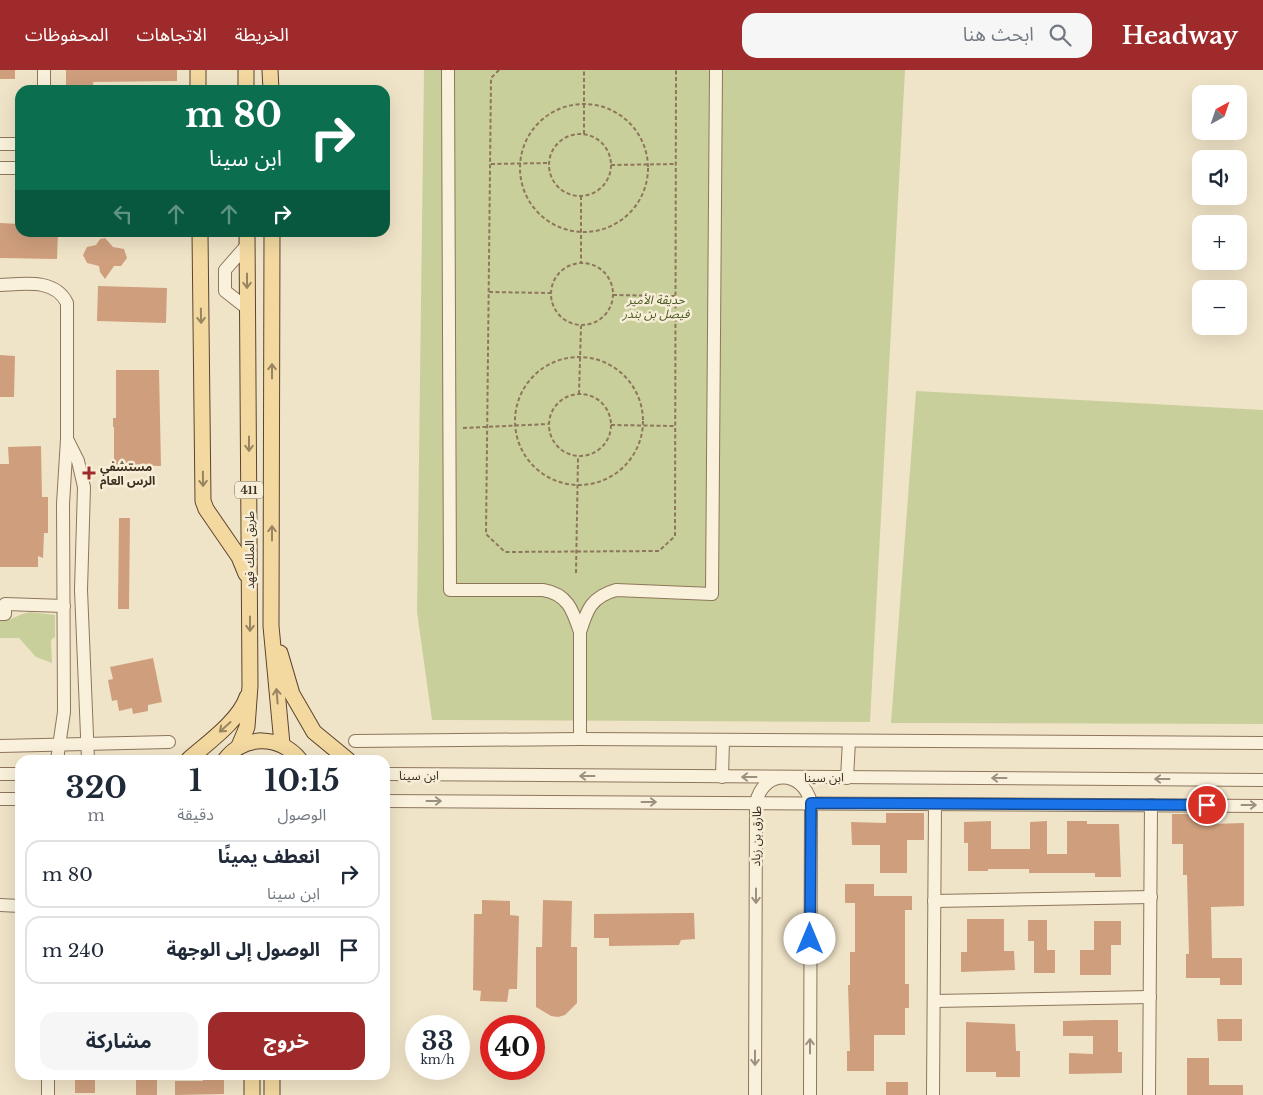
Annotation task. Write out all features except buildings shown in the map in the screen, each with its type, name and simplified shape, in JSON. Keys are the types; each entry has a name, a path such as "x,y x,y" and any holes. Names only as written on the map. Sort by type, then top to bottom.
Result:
{"main road":[{"path":"198,70 198,85"},
{"path":"246,70 246,85"},
{"path":"270,70 271,85"},
{"path":"200,237 204,501 206,509 245,568 250,588"},
{"name":"طريق الملك فهد","path":"272,237 272,626 282,744"},
{"name":"طريق الملك فهد","path":"239,746 247,727 250,686 247,239"},
{"path":"272,626 292,694 314,732 342,755"},
{"path":"193,755 234,718 244,705 250,686"},
{"path":"239,746 253,741 267,740 282,744 296,755"},
{"name":"411","path":"230,755 239,746"},
{"path":"252,1080 252,1095"},
{"path":"272,1080 272,1095"}],"street":[{"path":"44,70 44,85"},
{"path":"448,70 450,590 543,590 555,592 566,601 573,611 580,632"},
{"path":"580,739 580,632 586,612 594,601 604,593 616,590 712,594 716,70"},
{"path":"0,144 15,144"},
{"path":"0,168 15,168"},
{"path":"247,239 225,270 225,291 248,309"},
{"path":"0,285 45,285 62,294 67,303 67,439 63,504 64,712 57,755"},
{"path":"67,439 78,461 84,487 81,590 88,755"},
{"path":"0,614 5,614 5,604 64,598 81,590"},
{"path":"0,598 64,598"},
{"path":"355,741 580,739 1263,743"},
{"path":"722,777 723,740"},
{"path":"847,778 849,741"},
{"path":"0,746 87,746 169,742"},
{"path":"0,774 15,774"},
{"name":"ابن سينا","path":"390,774 1263,780"},
{"path":"785,777 793,779 805,788 811,803 810,1095"},
{"name":"طارق بن زياد","path":"755,1095 756,803 758,794 768,781 785,777"},
{"path":"0,799 15,799"},
{"path":"390,801 1263,806"},
{"path":"933,1095 935,804"},
{"path":"1149,1095 1151,805"},
{"path":"934,901 1150,897"},
{"path":"0,905 15,906"},
{"path":"934,1001 1150,996"},
{"path":"48,1080 48,1095"}],"path":[{"path":"499,70 491,78 486,534 505,552 659,551 675,536 676,70"},
{"path":"584,70 584,134"},
{"path":"584,104 604,107 623,117 637,132 646,150 648,171 644,191 634,209 618,223 598,231 581,232 556,225 538,213 526,195 520,174 521,164 521,153 530,133 544,117 563,107 584,104"},
{"path":"584,134 594,137 602,143 608,152 611,164 607,181 600,189 591,194 581,196 562,190 555,183 550,174 549,163 554,149 564,138 584,134"},
{"path":"490,164 549,163"},
{"path":"611,164 676,164"},
{"path":"581,196 581,264"},
{"path":"581,264 591,265 607,276 611,285 612,295 606,313 590,324 581,326 561,318 554,310 551,293 555,279 562,271 571,266 581,264"},
{"path":"489,292 551,293"},
{"path":"612,295 676,296"},
{"path":"578,394 581,326"},
{"path":"580,356 601,360 612,366 632,385 641,403 644,425 640,443 631,461 616,474 597,483 577,486 555,481 536,469 522,452 515,425 516,408 524,387 539,370 558,360 580,356"},
{"path":"578,394 588,395 597,399 605,406 610,415 611,425 610,435 597,452 588,456 578,457 568,455 560,450 549,434 548,424 550,415 561,400 578,394"},
{"path":"463,428 548,424"},
{"path":"611,425 675,426"},
{"path":"576,573 578,457"}],"green space":[{"name":"حديقة الأمير فيصل بن بندر","path":"424,70 905,70 870,722 432,720 417,612"},
{"path":"916,391 1263,410 1263,724 891,723"},
{"path":"30,612 55,615 55,637 51,640 52,663 36,657 19,638 0,638 0,621"}],"place":[{"name":"مستشفي الرس العام","path":"89,473"}],"route":[{"path":"810,939 811,803 1207,805"}]}
